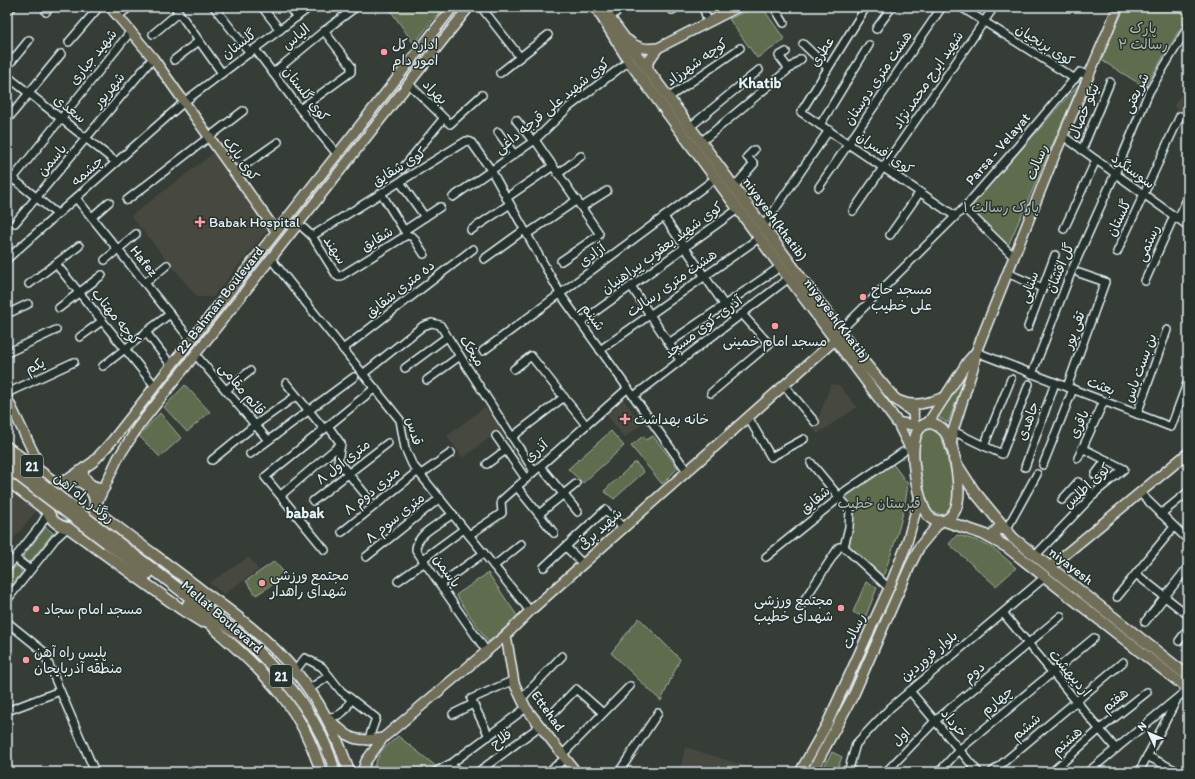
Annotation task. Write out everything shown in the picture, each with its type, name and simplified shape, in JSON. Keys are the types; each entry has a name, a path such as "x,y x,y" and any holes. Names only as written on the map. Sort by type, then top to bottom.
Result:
{"highway":[{"path":"589,7 604,29 618,37"},
{"path":"596,7 618,37"},
{"path":"601,7 618,37"},
{"path":"610,11 618,37"},
{"name":"niyayesh(Khatib)","path":"618,37 629,61 788,278 897,422"},
{"name":"niyayesh(khatib)","path":"618,37 648,71 874,376 894,398 913,412"},
{"path":"926,423 941,428 948,438 951,448 958,477 958,498 954,512 942,522 933,520 926,512 908,453 916,433 926,423"},
{"name":"21","path":"7,447 57,484"},
{"name":"21","path":"7,457 19,471"},
{"name":"niyayesh","path":"954,460 974,491 1006,530 1035,556 1048,572 1188,689"},
{"name":"21","path":"7,467 19,471"},
{"path":"11,482 19,486 26,485 35,473 36,468"},
{"name":"روگذر راه آهن","path":"19,471 109,540"},
{"path":"68,480 82,482 88,487 92,492 95,508 90,520 84,525 69,529"},
{"name":"21","path":"48,512 48,496 57,484 68,480"},
{"path":"11,482 48,512 56,524 69,529 181,609 217,630"},
{"path":"95,508 122,530 242,619 273,647 309,689 327,718 342,750 349,772"},
{"name":"niyayesh","path":"942,522 983,534 1048,572 1188,676"},
{"path":"103,553 101,546 107,538 114,532 122,530"},
{"name":"21","path":"109,540 248,642 264,657 292,687 303,704 328,751 335,772"},
{"name":"Mellat Boulevard","path":"109,540 194,608 254,663 273,683 302,725 321,772"}],"main road":[{"name":"کوی بابک","path":"110,7 119,15 153,58 276,232"},
{"name":"22 Bahman Boulevard","path":"68,480 84,468 112,441 453,7"},
{"name":"22 Bahman Boulevard","path":"95,508 118,458 138,427 469,7"},
{"path":"618,37 645,50 658,48 738,7"},
{"name":"رسالت","path":"951,448 953,431 974,366 976,352 1013,256 1118,7"},
{"path":"648,71 648,62 658,48"},
{"name":"شهید برقی","path":"383,738 506,636 530,611 623,527 835,340"},
{"name":"رسالت","path":"926,423 945,398 968,361 976,352"},
{"path":"7,398 36,458 36,468"},
{"path":"894,398 912,404 945,398"},
{"path":"897,422 912,425 914,422 913,412"},
{"path":"913,412 926,423"},
{"path":"897,422 908,453"},
{"name":"بلوار فروردین","path":"1048,572 1188,453"},
{"path":"84,468 83,474 90,484 96,488 105,487"},
{"name":"رسالت","path":"800,772 827,724 889,588 908,536 920,496"},
{"name":"رسالت","path":"812,772 854,694 920,546 942,522"},
{"path":"999,542 994,533 997,529 1006,530"},
{"path":"908,536 916,533 919,535 921,539 920,546"},
{"name":"Ettehad","path":"506,636 514,680 521,699 526,708 576,772"},
{"path":"327,718 345,735 355,740 368,741 383,738"},
{"path":"362,772 366,761 383,738"}],"street":[{"path":"7,13 12,7"},
{"path":"69,42 99,7"},
{"path":"119,15 130,7"},
{"name":"کوی گلستان","path":"214,7 252,51 274,73 300,109 337,154"},
{"path":"262,7 280,30"},
{"path":"288,7 297,17"},
{"name":"گلستان","path":"184,102 310,7"},
{"name":"الیاس","path":"274,73 324,31 356,7"},
{"path":"482,7 520,56"},
{"path":"610,11 622,7"},
{"path":"703,7 708,22"},
{"path":"774,7 784,23"},
{"name":"عطری","path":"801,112 866,7"},
{"path":"876,29 892,7"},
{"name":"هشت متری دوستان","path":"819,187 942,7"},
{"name":"کوی برنجیان","path":"961,7 1075,79"},
{"name":"شهید ایرج محمدنژاد","path":"854,211 994,7"},
{"path":"153,34 176,10 222,74"},
{"name":"شریعتی","path":"1116,174 1149,92 1188,27"},
{"name":"شهید جباری","path":"10,176 61,119 131,30"},
{"path":"300,109 351,72 352,69 324,31"},
{"path":"500,73 548,35"},
{"path":"7,67 29,40"},
{"path":"174,60 199,41"},
{"path":"803,44 828,68"},
{"path":"820,125 869,45"},
{"name":"کوچه شهرزاد","path":"668,98 740,48"},
{"path":"786,52 776,58 789,69"},
{"path":"7,120 61,54"},
{"name":"شهریور","path":"86,139 153,58"},
{"path":"701,142 801,59"},
{"name":"کوی شهید علی قرجه داغی","path":"453,197 534,140 569,107 629,61"},
{"path":"690,127 759,70"},
{"path":"1075,79 1080,72 1088,76"},
{"name":"سعدی","path":"7,76 116,162"},
{"name":"Parsa - Velayat","path":"840,331 955,216 1018,146 1075,79"},
{"name":"نیکو خصال","path":"1082,150 1110,82"},
{"name":"بهراد","path":"409,84 443,119"},
{"path":"402,169 443,119 449,124 452,123 482,96"},
{"name":"چشمه","path":"7,259 184,102"},
{"path":"127,200 242,111"},
{"name":"کوی افسران","path":"801,112 955,216"},
{"name":"گلستان","path":"1117,252 1180,116"},
{"path":"516,120 534,140 598,231 598,236 561,261"},
{"path":"763,227 829,130"},
{"path":"498,132 514,154"},
{"name":"سوسنگرد","path":"1063,136 1144,196 1188,226"},
{"name":"یاسمن","path":"15,223 86,139"},
{"name":"کوی شقایق","path":"312,236 466,141 471,142 491,170"},
{"path":"234,173 278,142"},
{"path":"734,187 754,164 747,157 754,150"},
{"path":"558,174 581,156"},
{"path":"1064,229 1096,160"},
{"path":"471,230 552,166"},
{"name":"شبنم","path":"491,170 561,294 687,471"},
{"name":"گل افشان","path":"1032,374 1072,270 1116,174"},
{"path":"7,186 10,176 57,214"},
{"name":"آزادی","path":"483,351 716,178"},
{"path":"400,182 425,217"},
{"path":"582,207 607,191"},
{"path":"890,235 920,192"},
{"name":"شقایق","path":"339,277 406,233 382,193"},
{"name":"رستمی","path":"1145,281 1188,197"},
{"name":"Hafez","path":"76,198 191,340"},
{"path":"484,259 577,200"},
{"path":"92,217 109,202"},
{"path":"424,254 413,237 406,233 440,207"},
{"name":"کوی شهید یعقوب پیراهنیان","path":"581,322 738,209"},
{"path":"967,211 1013,256"},
{"path":"664,217 734,319"},
{"name":"سهند","path":"299,224 312,236 336,276 339,277"},
{"path":"105,260 136,234"},
{"name":"هشت متری رسالت","path":"600,350 759,238"},
{"path":"28,284 79,246"},
{"name":"ده متری شقایق","path":"343,349 473,250"},
{"name":"سنایی","path":"1028,327 1055,255"},
{"name":"قدس","path":"270,259 400,420 405,448 412,464 530,611"},
{"name":"کوچه مهتاب","path":"56,264 155,386"},
{"path":"145,283 167,265"},
{"path":"669,343 780,267"},
{"path":"1007,273 1042,288"},
{"name":"تقی پور","path":"1043,465 1105,282 1079,273"},
{"path":"59,308 102,275"},
{"name":"آذری-کوی مسجد","path":"634,396 788,278"},
{"path":"631,286 680,360"},
{"path":"7,314 28,304"},
{"path":"103,366 170,314"},
{"path":"711,393 769,344 742,314"},
{"path":"80,337 102,321"},
{"name":"میخک","path":"364,374 428,324 436,323 440,325 512,437 537,468 563,494 578,512"},
{"path":"7,353 56,330"},
{"name":"بن بست یاس","path":"1137,414 1167,330"},
{"path":"145,334 171,365"},
{"path":"405,368 448,337"},
{"name":"بعثت","path":"976,352 1171,427 1188,381"},
{"name":"قائم مقامی","path":"195,354 268,440"},
{"path":"427,380 460,356"},
{"path":"514,369 531,356 586,425"},
{"name":"یکم","path":"7,394 74,362"},
{"path":"226,390 250,371"},
{"path":"250,454 354,377"},
{"path":"984,446 1011,379"},
{"name":"جاهدی","path":"1025,467 1055,382"},
{"path":"286,383 296,396 342,444"},
{"path":"953,431 1002,454 1029,384"},
{"path":"784,385 816,422"},
{"path":"325,550 265,476 374,388"},
{"name":"آذری","path":"469,535 502,513 501,501 628,388"},
{"path":"212,460 255,425 296,396"},
{"path":"512,437 564,397"},
{"name":"باقری","path":"1078,458 1104,401"},
{"path":"748,417 771,457 804,439"},
{"path":"496,436 526,479"},
{"name":"۸ متری اول","path":"313,501 388,443"},
{"path":"342,444 338,461 370,500"},
{"path":"281,495 342,444"},
{"name":"کوی اطلس","path":"1035,556 1094,495 1124,469 1082,448"},
{"path":"487,464 506,450"},
{"name":"۸ متری دوم","path":"342,532 419,472 451,453"},
{"name":"شقایق","path":"766,557 839,498 844,492 908,453"},
{"path":"1095,475 1106,460"},
{"path":"811,463 850,510 849,527 844,547"},
{"path":"1006,530 1037,474"},
{"path":"1062,500 1078,482 1094,495"},
{"path":"539,514 576,484"},
{"path":"517,487 554,533"},
{"path":"1161,514 1188,492"},
{"path":"1140,493 1174,527 1187,537"},
{"name":"۸ متری سوم","path":"366,557 440,498"},
{"path":"544,567 605,510 623,527"},
{"path":"7,568 40,526 48,512"},
{"name":"یاسمن","path":"452,514 420,537 416,544 416,550 487,652"},
{"path":"1117,597 1174,527"},
{"path":"7,600 55,539 69,529"},
{"path":"398,581 464,529"},
{"path":"494,566 521,544"},
{"path":"566,547 582,564"},
{"path":"801,605 839,547 844,547"},
{"path":"844,547 889,588"},
{"path":"440,584 484,554"},
{"path":"15,558 30,570"},
{"path":"1145,622 1188,567"},
{"name":"بلوار فروردین","path":"850,771 856,744 890,708 1003,613 1048,572"},
{"path":"1136,574 1188,615"},
{"name":"اردیبهشت","path":"1003,613 1116,749"},
{"path":"1029,644 1061,616"},
{"path":"7,622 43,651 95,772"},
{"path":"1179,641 1188,629"},
{"name":"چهارم","path":"939,772 959,750 1094,638"},
{"name":"دوم","path":"935,721 1029,644"},
{"path":"521,699 562,656"},
{"path":"295,671 305,658 322,667 341,691 376,718 368,741"},
{"name":"ششم","path":"992,772 1123,662"},
{"path":"309,689 329,676"},
{"path":"489,736 471,699 514,680"},
{"path":"548,772 630,686"},
{"path":"552,714 576,689 603,713"},
{"path":"1088,772 1188,689"},
{"path":"7,711 60,691"},
{"name":"خرداد","path":"910,691 978,772"},
{"name":"هفتم","path":"1100,729 1147,692"},
{"path":"327,718 341,715 347,709 351,698"},
{"path":"1139,772 1177,698"},
{"path":"453,714 473,704"},
{"path":"435,772 449,765 526,708"},
{"path":"619,772 658,713"},
{"name":"اول","path":"886,772 935,721"},
{"name":"فلاح","path":"478,772 540,726"},
{"name":"هشتم","path":"1052,772 1100,729"},
{"path":"1148,756 1179,772"},
{"path":"449,765 460,772"}],"shaded area":[{"path":"1188,85 1188,116 1173,107"},
{"name":"Babak Hospital","path":"215,152 269,228 213,297 197,297 131,216"},
{"path":"831,384 839,385 857,407 817,434 814,430"},
{"name":"خانه بهداشت","path":"624,400 642,424 624,438 607,415"},
{"path":"485,407 501,429 463,458 447,436"},
{"path":"7,489 36,511 7,547"},
{"path":"249,557 258,570 224,594 209,583"},
{"path":"685,747 764,772 680,772"}],"green space":[{"path":"388,7 443,7 414,44"},
{"path":"755,7 762,7 785,40 757,58 729,19"},
{"name":"پارک رسالت ۲","path":"1125,7 1174,7 1188,16 1145,87 1101,60"},
{"name":"پارک رسالت ۱","path":"1079,84 1008,246 969,209"},
{"path":"966,374 948,423 937,416"},
{"path":"185,385 210,412 187,432 164,407"},
{"path":"160,413 181,438 160,457 139,436"},
{"path":"928,427 939,433 948,458 952,478 954,497 953,504 949,511 943,515 932,512 922,483 919,453 920,433"},
{"path":"611,431 624,446 583,483 568,469"},
{"path":"643,436 646,440 653,436 678,468 662,484 631,446"},
{"path":"634,463 636,463 644,472 614,499 604,491"},
{"name":"قبرستان خطیب","path":"892,463 908,484 901,521 882,580 847,546 851,527 843,496"},
{"path":"46,527 53,533 30,562 25,561 23,556"},
{"path":"957,535 983,543 1002,555 1016,568 996,586 949,544"},
{"path":"275,561 286,576 256,595 246,581"},
{"path":"19,566 22,572 7,592 7,577 15,567"},
{"path":"488,573 518,617 488,642 456,595"},
{"path":"866,582 877,588 865,618 853,612"},
{"path":"639,618 680,659 661,701 611,653"},
{"path":"398,736 437,767 430,772 371,772 381,751"},
{"path":"832,752 842,757 836,772 821,772"}],"place":[{"name":"اداره کل امور دام","path":"384,52"},
{"name":"Babak Hospital","path":"200,222"},
{"name":"مسجد حاج علی خطیب","path":"863,297"},
{"name":"مسجد امام خمینی","path":"775,326"},
{"name":"خانه بهداشت","path":"625,419"},
{"name":"مجتمع ورزشی شهدای راهدار","path":"262,583"},
{"name":"مجتمع ورزشی شهدای خطیب","path":"841,608"},
{"name":"مسجد امام سجاد","path":"36,609"},
{"name":"پلیس راه آهن منطقه آذربایجان","path":"26,660"}],"district":[{"name":"Khatib","path":"760,83"},
{"name":"babak","path":"305,513"}]}
